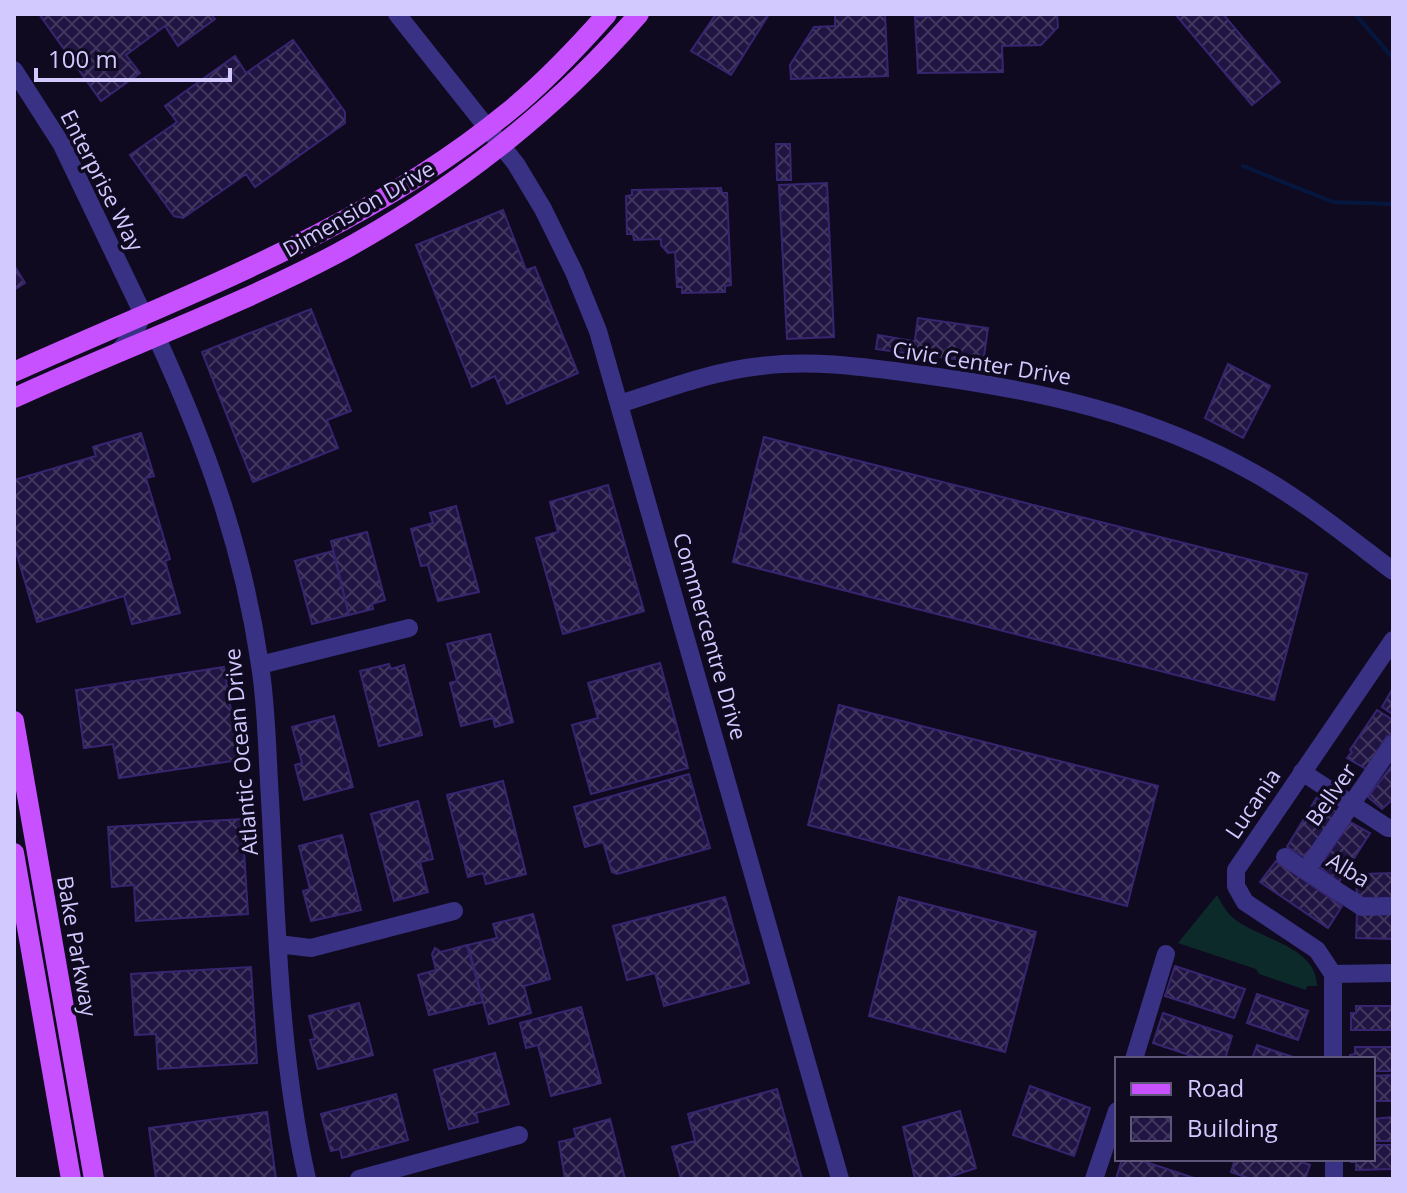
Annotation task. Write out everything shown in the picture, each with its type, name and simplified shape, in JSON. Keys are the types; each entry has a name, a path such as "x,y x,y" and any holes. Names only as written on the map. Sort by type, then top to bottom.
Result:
{"main road":[{"name":"Dimension Drive","path":"14,398 335,254 429,198 494,136 607,14"},
{"name":"Dimension Drive","path":"14,372 303,242 494,136 570,86 639,14"},
{"name":"Bake Parkway","path":"14,721 94,1179"},
{"path":"14,853 71,1179"}],"street":[{"path":"397,14 494,136"},
{"name":"Enterprise Way","path":"14,70 62,145 143,314"},
{"name":"Commercentre Drive","path":"494,136 543,209 598,331 840,1179"},
{"path":"118,352 134,333 143,314"},
{"name":"Atlantic Ocean Drive","path":"156,336 219,489 243,576 260,665 289,1080 307,1179"},
{"name":"Civic Center Drive","path":"620,404 716,375 758,366 793,363 827,363 1008,386 1138,420 1195,444 1252,472 1300,501 1393,571"},
{"path":"260,665 409,628"},
{"name":"Lucania","path":"1333,974 1317,950 1245,902 1236,886 1236,870 1393,640"},
{"name":"Bellver","path":"1306,870 1393,744"},
{"path":"1302,772 1352,806 1393,828"},
{"name":"Alba","path":"1285,857 1362,907 1393,906"},
{"path":"278,944 311,948 454,911"},
{"path":"1135,1057 1166,954"},
{"path":"1333,1057 1333,974 1393,973"},
{"path":"1094,1179 1115,1117"},
{"path":"359,1179 519,1135"}],"green space":[{"path":"1217,895 1229,914 1242,924 1283,944 1307,961 1314,972 1317,986 1307,986 1306,990 1259,974 1256,969 1178,943"}],"building":[{"path":"39,14 211,14 215,19 178,46 165,26 126,55 140,73 101,101"},
{"path":"716,14 769,14 731,75 691,51"},
{"path":"835,14 885,14 888,76 791,79 790,65 814,27 835,26"},
{"path":"1057,14 1058,27 1041,45 1002,46 1003,72 918,73 915,17"},
{"path":"1175,14 1223,14 1280,82 1252,105"},
{"path":"293,40 345,112 345,123 255,187 246,174 183,218 174,216 130,155 177,122 165,106 235,56 246,73"},
{"path":"776,144 790,144 791,180 777,180"},
{"path":"827,183 834,337 787,339 779,185"},
{"path":"721,188 722,193 727,193 731,285 725,286 725,292 682,293 682,287 677,287 675,252 668,253 661,245 661,239 634,240 633,234 627,234 626,196 632,195 632,190"},
{"path":"503,210 526,270 535,267 578,373 507,404 495,376 472,387 416,245"},
{"path":"14,265 25,283 14,290"},
{"path":"311,309 351,411 327,420 338,448 253,482 202,352"},
{"path":"918,318 988,328 983,363 913,353"},
{"path":"878,335 913,341 911,354 876,349"},
{"path":"1228,364 1270,386 1243,438 1205,418"},
{"path":"141,433 154,476 146,478 170,559 165,561 180,613 132,624 124,596 37,622 14,545 14,480 96,456 93,447"},
{"path":"764,437 1307,574 1274,700 733,562"},
{"path":"608,485 644,611 563,634 536,538 558,532 550,502"},
{"path":"456,506 479,592 438,601 428,565 421,566 411,529 433,523 430,513"},
{"path":"367,532 385,600 372,604 373,609 349,615 331,541"},
{"path":"333,551 349,615 312,624 295,561"},
{"path":"490,634 513,722 495,727 493,718 461,726 450,683 457,681 447,644"},
{"path":"660,663 688,768 591,794 572,725 598,718 588,683"},
{"path":"389,664 391,669 404,665 422,735 379,746 360,671"},
{"path":"224,667 239,760 119,778 113,744 84,748 76,690"},
{"path":"1393,688 1393,712 1391,713 1382,707"},
{"path":"839,705 1158,786 1127,906 808,825"},
{"path":"1377,710 1393,720 1393,731 1366,769 1347,758"},
{"path":"334,716 353,787 304,800 295,765 302,763 292,727"},
{"path":"1393,764 1393,799 1382,809 1368,797"},
{"path":"689,774 710,848 617,874 612,872 603,842 585,847 574,807"},
{"path":"503,781 526,874 486,884 483,873 468,877 447,795"},
{"path":"1317,797 1337,813 1306,858 1287,847"},
{"path":"418,801 433,859 420,862 428,892 394,901 371,814"},
{"path":"242,819 248,914 136,921 134,885 112,887 108,827"},
{"path":"1350,822 1370,833 1339,882 1319,867"},
{"path":"342,835 361,910 311,921 303,891 310,889 299,846"},
{"path":"1276,861 1342,906 1328,928 1260,882"},
{"path":"1356,873 1361,873 1361,876 1393,873 1393,898 1357,898"},
{"path":"725,897 749,983 664,1006 655,973 627,980 613,926"},
{"path":"899,897 1036,932 1005,1052 869,1016"},
{"path":"1357,913 1393,914 1393,939 1356,938"},
{"path":"533,914 550,979 524,986 531,1013 489,1024 468,945 497,938 493,924"},
{"path":"467,945 483,1002 429,1015 418,975 436,970 432,954 435,948 441,952"},
{"path":"1175,966 1245,989 1234,1018 1165,996"},
{"path":"251,967 257,1063 158,1069 156,1034 135,1035 131,974"},
{"path":"1257,994 1308,1011 1298,1040 1247,1023"},
{"path":"359,1003 373,1055 318,1069 310,1040 315,1039 309,1016"},
{"path":"1356,1006 1393,1006 1393,1030 1351,1030 1351,1013 1356,1013"},
{"path":"581,1007 601,1083 551,1096 538,1045 526,1048 520,1023"},
{"path":"1163,1013 1232,1036 1226,1057 1195,1057 1153,1043"},
{"path":"1257,1045 1293,1057 1253,1057"},
{"path":"1355,1047 1393,1047 1393,1071 1375,1071 1375,1057 1350,1057 1355,1054"},
{"path":"495,1053 509,1104 476,1113 478,1122 449,1129 434,1070"},
{"path":"1393,1075 1392,1101 1375,1101 1375,1076"},
{"path":"1030,1086 1090,1108 1074,1156 1013,1135"},
{"path":"777,1089 802,1179 681,1179 672,1147 695,1141 688,1114"},
{"path":"396,1094 408,1140 342,1158 340,1149 331,1151 321,1114"},
{"path":"960,1111 976,1168 943,1179 915,1179 903,1127"},
{"path":"267,1112 276,1179 156,1179 149,1128"},
{"path":"1393,1117 1393,1141 1375,1141 1375,1119"},
{"path":"610,1119 625,1179 565,1179 559,1142 576,1138 574,1129"},
{"path":"1375,1145 1393,1145 1393,1169 1356,1170 1356,1162 1351,1162 1375,1161"},
{"path":"1121,1161 1143,1161 1197,1179 1116,1179"},
{"path":"1234,1161 1298,1161 1310,1165 1305,1179 1251,1179 1231,1172"}],"waterway":[{"path":"1355,14 1393,58"},
{"path":"1243,166 1333,202 1393,204"}]}
